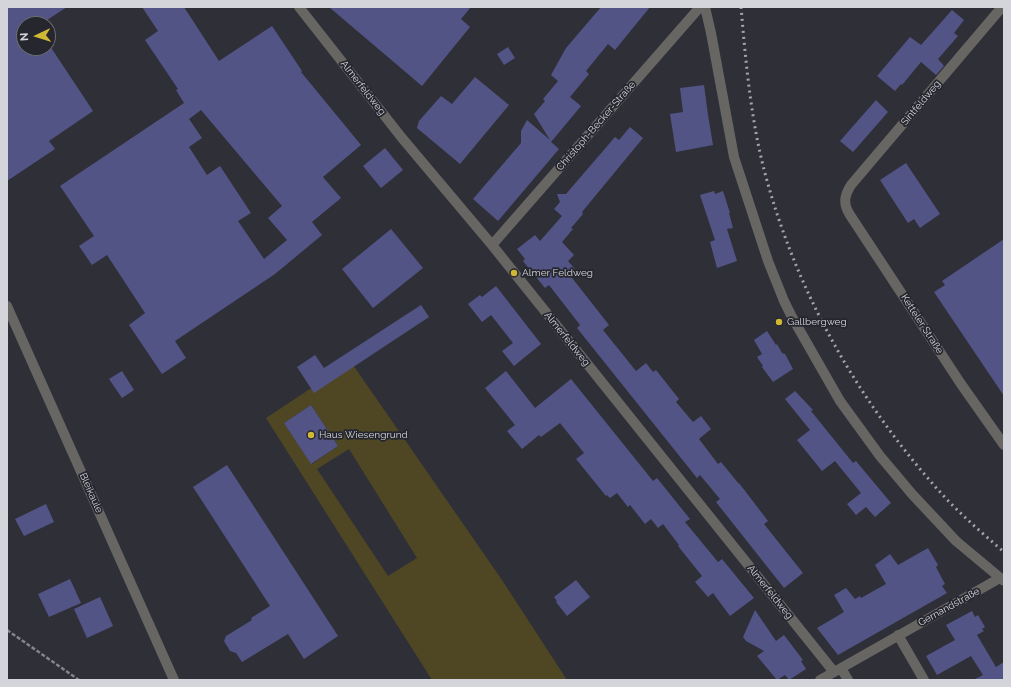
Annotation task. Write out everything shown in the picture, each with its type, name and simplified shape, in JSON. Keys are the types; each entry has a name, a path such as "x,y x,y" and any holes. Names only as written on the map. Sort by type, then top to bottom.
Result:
{"street":[{"name":"Almerfeldweg","path":"299,7 402,138 492,245 838,670"},
{"name":"Christoph-Becker-Straße","path":"492,245 700,7"},
{"path":"705,7 734,158 768,261 789,312 840,401 880,456 912,494 956,541 1002,580"},
{"name":"Sintfeldweg","path":"844,201 850,185 1002,7"},
{"name":"Ketteler Straße","path":"844,201 850,215 1004,445"},
{"name":"Bleikaule","path":"7,306 174,680"},
{"name":"Gernandstraße","path":"820,680 898,635 1002,580"},
{"path":"898,635 924,680"},
{"path":"838,670 848,680"}],"path":[{"path":"7,630 79,680"}],"shaded area":[{"path":"351,362 502,580 567,680 432,680 266,418","holes":["311,405 338,446 312,464 284,423","349,449 417,558 388,576 317,469"]}],"building":[{"path":"7,7 67,7 53,16 16,16 16,56 56,55 93,111 49,141 55,149 7,181"},
{"path":"142,7 184,7 219,61 272,26 302,71 301,72 361,145 323,177 341,198 312,222 322,235 275,274 175,341 186,358 162,374 129,325 145,313 107,255 92,265 79,246 94,236 60,186 184,103 176,90 178,89 145,40 158,31","holes":["201,110 282,206 268,218 287,240 264,259 238,221 251,213 220,166 207,175 189,147 202,138 189,119"]},
{"path":"329,7 471,7 461,19 470,27 422,86"},
{"path":"601,7 650,7 615,50 608,44 586,71 589,74 570,97 581,106 551,142 559,149 498,221 473,199 521,143 521,131 527,120 550,140 534,114 545,101 543,99 558,81 551,75 566,48"},
{"path":"952,10 964,20 954,33 958,36 938,59 944,66 936,75 921,62 902,85 901,84 895,91 877,76 910,37 921,45"},
{"path":"508,47 515,58 504,65 497,54"},
{"path":"475,77 509,105 460,164 417,128 419,121 441,96 452,104"},
{"path":"704,85 713,145 676,152 670,114 683,112 680,88"},
{"path":"876,100 888,112 853,152 840,141"},
{"path":"630,127 643,138 582,212 583,214 571,228 573,229 562,242 574,255 568,261 575,269 569,274 609,325 603,330 636,371 646,363 653,372 656,370 679,399 676,402 693,422 701,416 711,429 699,439 718,464 721,462 739,483 768,521 764,524 803,573 784,588 716,502 720,499 700,475 697,478 577,328 580,325 549,285 545,288 523,261 525,259 517,249 535,235 540,241 562,216 554,209 560,202 557,194 566,194 615,137 619,140"},
{"path":"385,148 403,170 381,188 363,166"},
{"path":"906,163 940,214 920,228 914,219 908,223 880,180"},
{"path":"714,191 715,194 723,191 733,228 727,229 737,261 717,268 710,242 715,240 700,195"},
{"path":"391,229 423,268 373,308 342,269"},
{"path":"1004,239 1004,396 934,292 945,285 942,281"},
{"path":"496,286 541,344 514,366 502,351 513,343 491,315 482,322 468,304 480,295 482,297"},
{"path":"421,305 429,317 314,393 297,367 315,355 324,368"},
{"path":"767,331 782,353 785,354 793,369 773,382 757,357 762,354 754,340"},
{"path":"122,371 134,390 122,398 109,379"},
{"path":"506,371 535,408 571,379 653,481 657,478 690,519 685,522 718,562 722,559 754,598 730,616 713,593 708,597 695,582 702,576 678,546 679,545 663,524 658,528 651,519 645,524 630,505 628,507 617,493 610,498 607,495 606,496 576,459 584,453 560,423 541,437 539,435 522,449 507,431 515,425 485,388"},
{"path":"795,391 813,410 811,411 853,463 856,461 891,503 875,517 866,507 856,515 847,504 861,493 835,461 822,471 797,440 810,430 785,399"},
{"name":"Haus Wiesengrund","path":"311,405 338,446 311,464 284,423"},
{"path":"227,465 338,636 304,659 288,634 242,662 236,653 230,651 224,641 226,636 252,620 251,618 270,606 193,487"},
{"path":"46,504 54,522 24,536 15,519"},
{"path":"928,548 938,565 936,567 945,584 942,586 947,593 838,655 817,628 844,612 834,595 846,588 855,599 860,596 861,598 886,584 875,565 890,554 898,565"},
{"path":"70,579 81,603 49,617 38,594"},
{"path":"576,580 590,597 567,616 554,597"},
{"path":"100,597 113,626 87,638 74,609"},
{"path":"755,610 776,641 784,635 803,660 801,661 806,669 789,680 785,675 777,680 757,656 764,651 746,641 743,637"},
{"path":"972,611 975,617 978,615 985,627 982,629 984,631 977,635 996,667 1004,662 1004,680 973,680 983,675 971,656 937,675 926,656 955,640 946,625"}],"railway":[{"path":"741,7 756,135 766,177 779,221 795,263 814,305 858,384 883,421 940,492 955,508 1004,552"}],"place":[{"name":"Almer Feldweg","path":"514,273"},
{"name":"Gallbergweg","path":"779,322"},
{"name":"Haus Wiesengrund","path":"311,435"}]}
